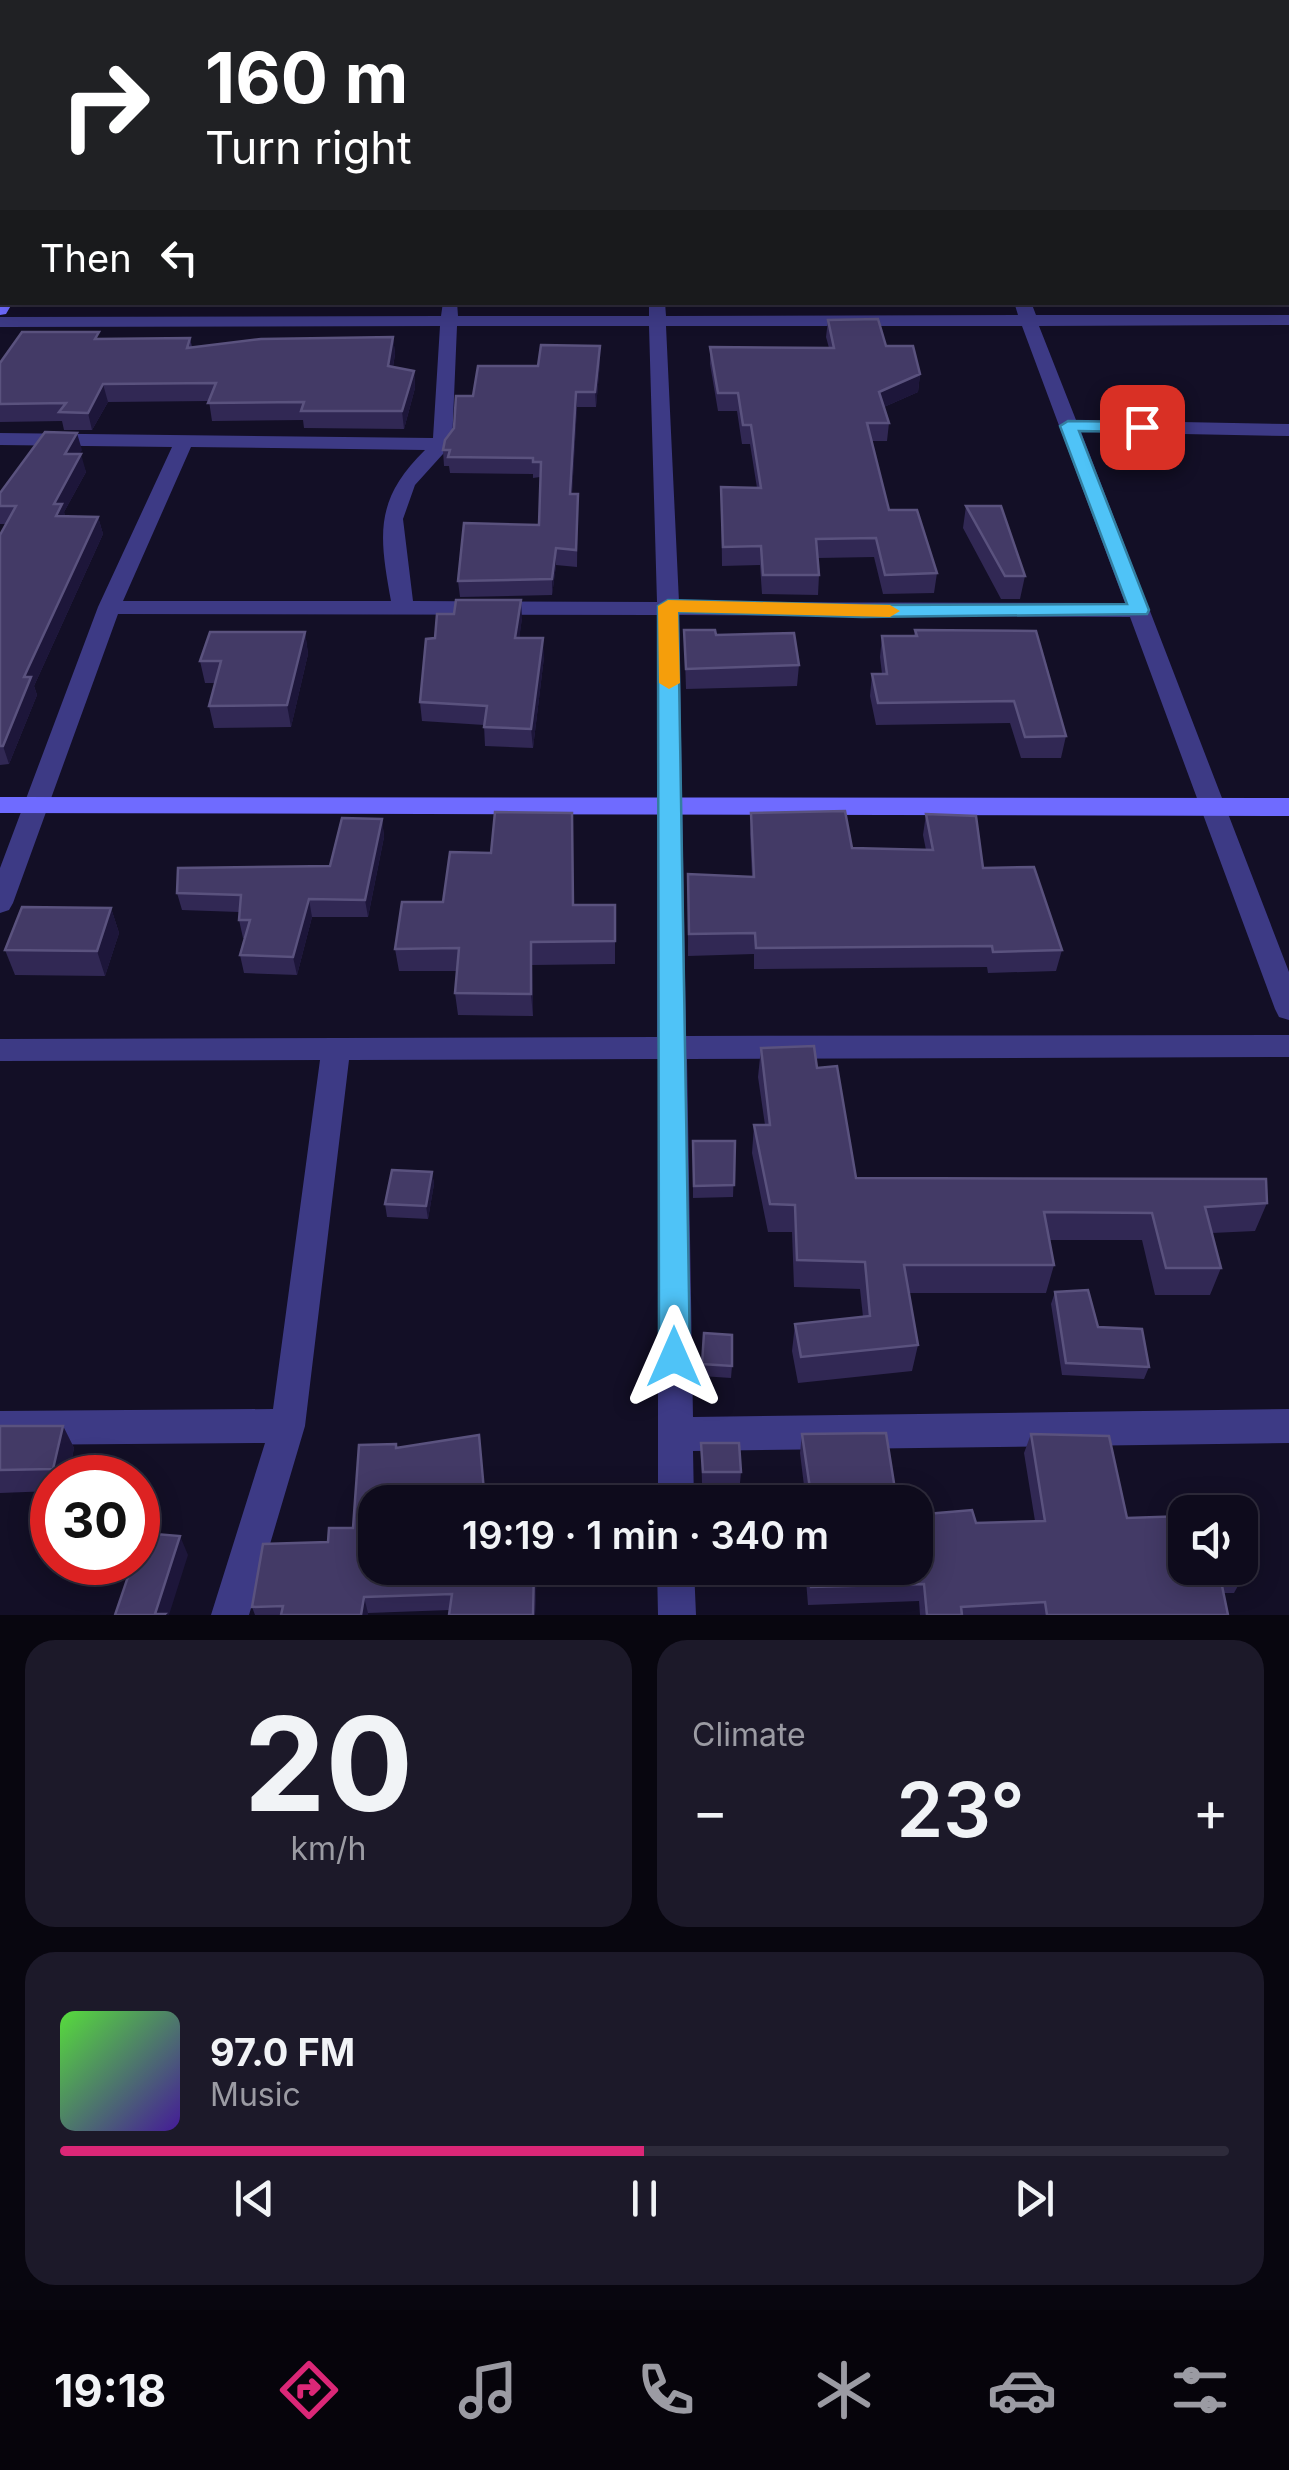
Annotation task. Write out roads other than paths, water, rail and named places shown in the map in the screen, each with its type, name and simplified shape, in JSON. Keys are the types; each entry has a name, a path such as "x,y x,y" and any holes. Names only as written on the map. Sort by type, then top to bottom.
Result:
{"street":[{"path":"1228,305 1236,320"},
{"path":"0,322 449,311 1025,312 1289,320"},
{"path":"404,610 389,528 409,474 442,444 449,311"},
{"path":"657,311 668,606 676,1485"},
{"path":"1025,312 1289,1009"},
{"path":"1068,426 1289,430"},
{"path":"0,439 442,444"},
{"path":"0,903 110,607 183,444"},
{"path":"110,607 1140,610"},
{"path":"0,805 1289,807"},
{"path":"0,1050 1289,1046"},
{"path":"230,1615 288,1426 336,1049"},
{"path":"0,1428 288,1426"},
{"path":"675,1434 1289,1426"},
{"path":"676,1585 677,1615"}]}
